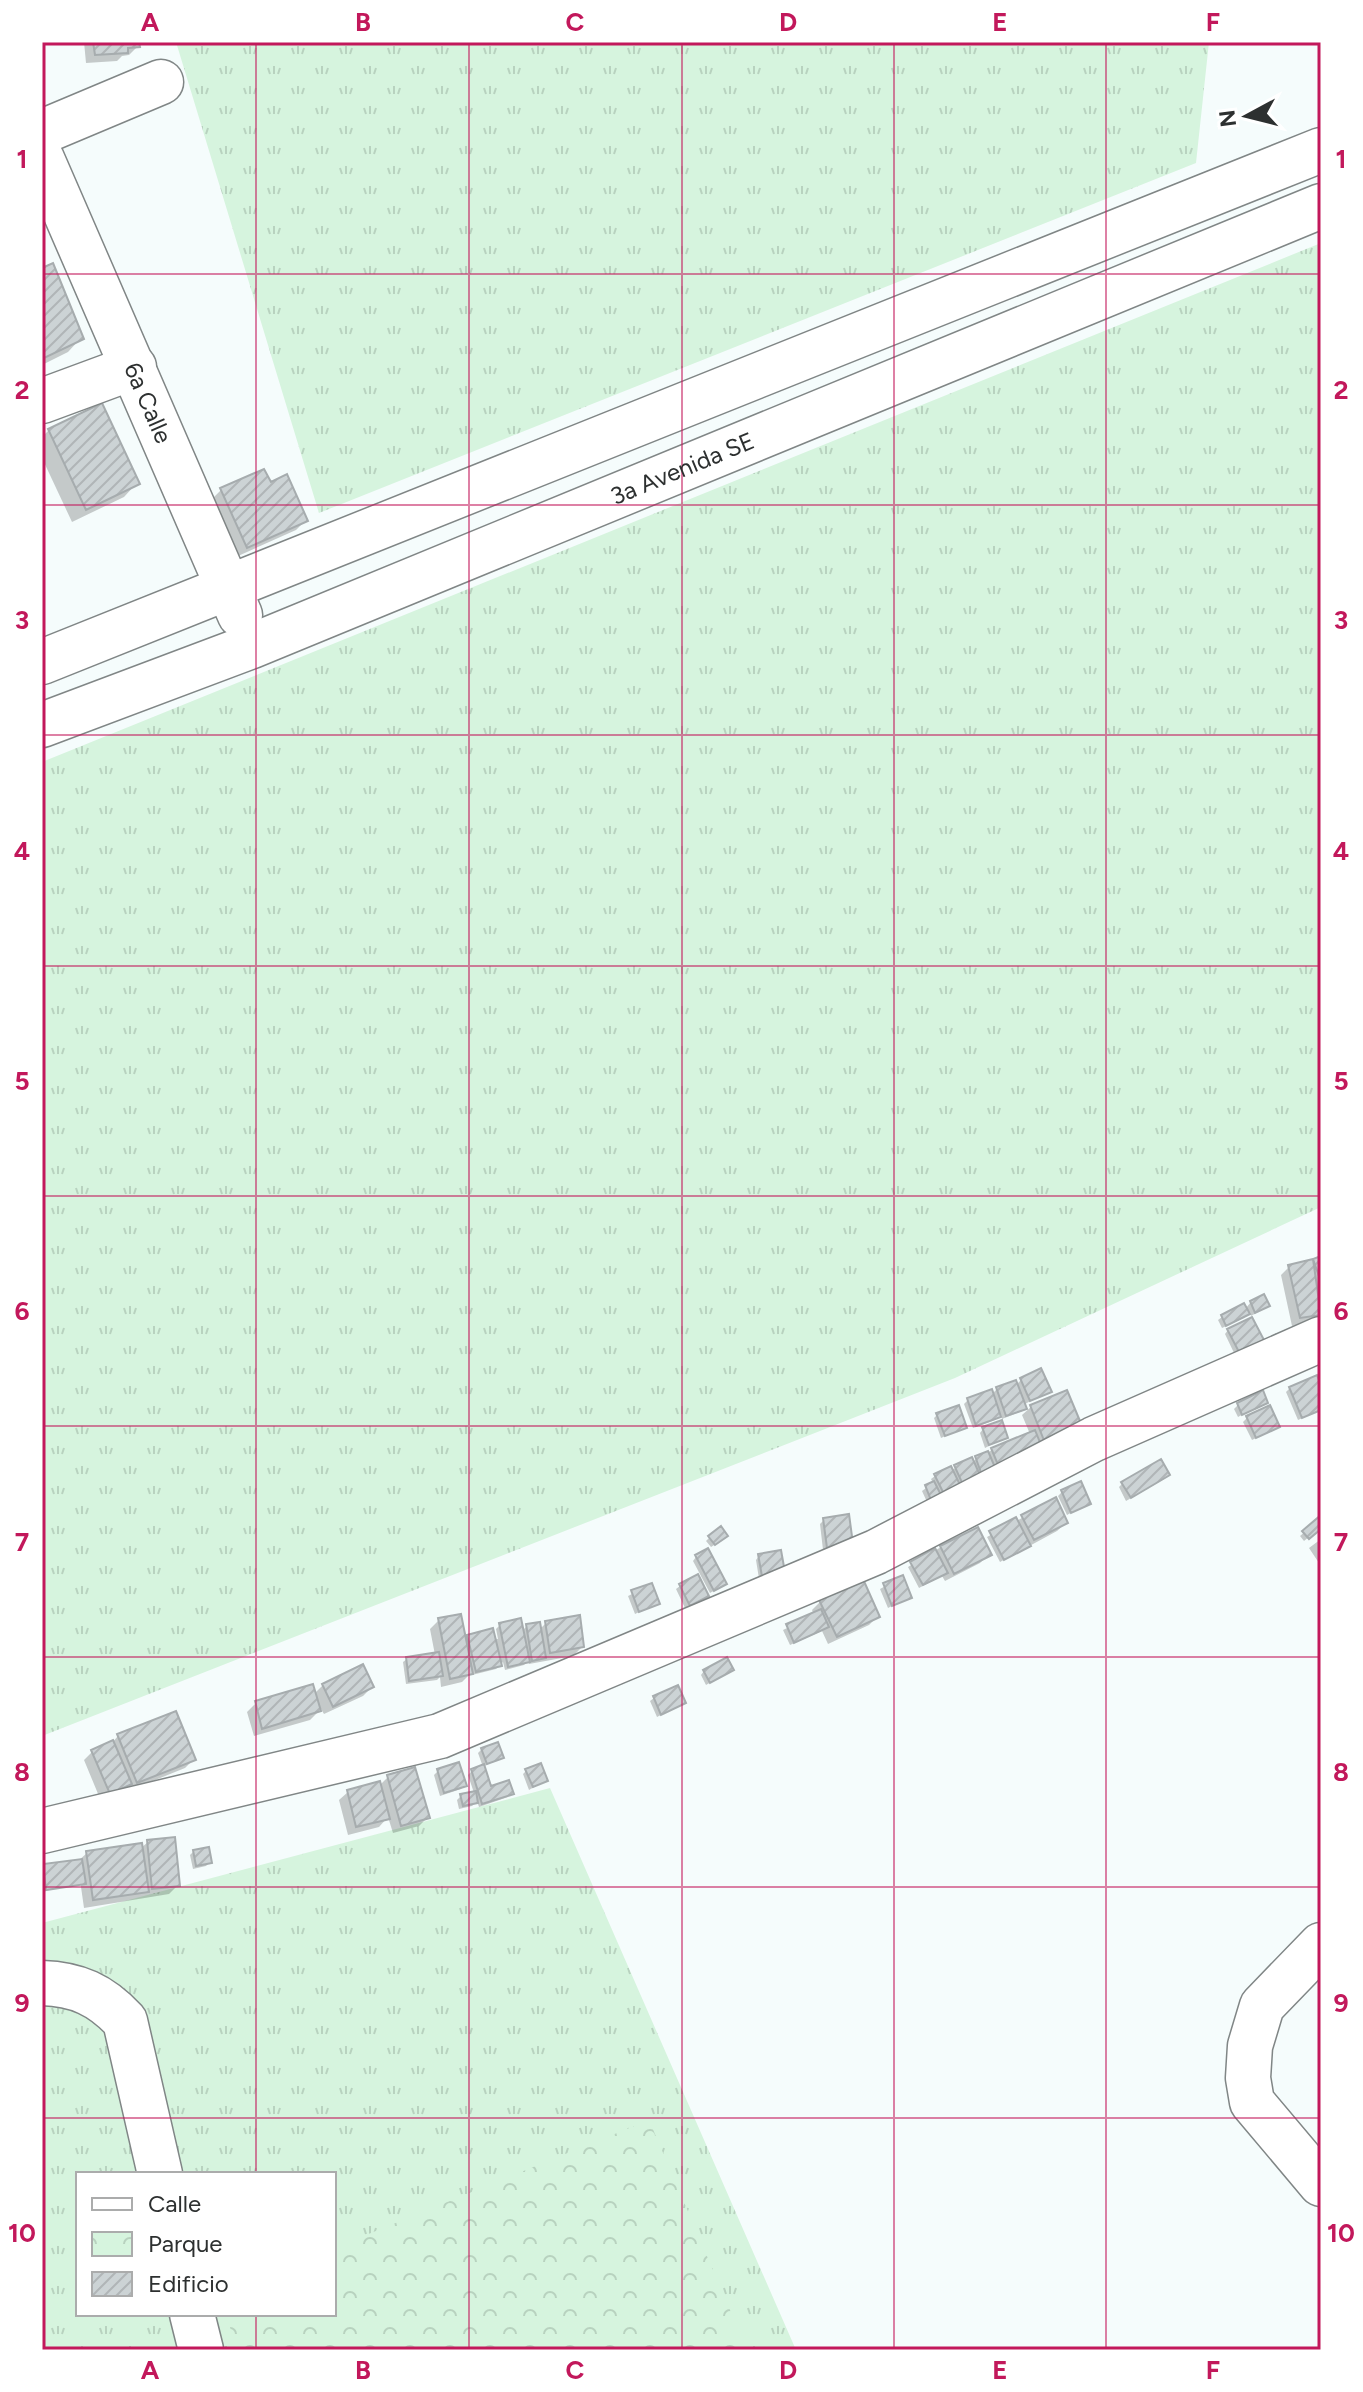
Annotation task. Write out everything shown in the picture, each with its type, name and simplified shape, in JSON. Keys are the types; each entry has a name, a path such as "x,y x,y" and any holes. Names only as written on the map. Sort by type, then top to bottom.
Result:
{"street":[{"path":"42,132 161,82"},
{"path":"42,662 1321,150"},
{"name":"6a Calle","path":"42,159 230,587 252,646"},
{"name":"3a Avenida SE","path":"42,725 252,646 1321,206"},
{"path":"42,401 134,367"},
{"path":"42,1831 440,1736 876,1552 1094,1439 1321,1339"},
{"path":"1321,1945 1262,2006 1250,2046 1248,2078 1252,2102 1321,2184"},
{"path":"42,1983 62,1983 83,1989 108,2003 125,2021 160,2172"},
{"path":"192,2316 201,2350"}],"green space":[{"path":"176,42 1209,42 1196,163 319,513"},
{"path":"1321,243 1321,1207 955,1378 42,1736 42,762"},
{"path":"550,1788 796,2350 42,2350 42,1923"},
{"path":"649,2120 747,2350 237,2350 227,2316 336,2316 336,2247"}],"building":[{"path":"93,42 139,42 140,47 128,48 128,53 95,55"},
{"path":"53,263 84,339 42,359 42,268"},
{"path":"102,403 140,484 86,510 48,429"},
{"path":"264,469 271,482 287,474 308,521 247,548 220,488"},
{"path":"1321,1256 1321,1282 1313,1259"},
{"path":"1313,1259 1321,1315 1300,1318 1288,1265"},
{"path":"1264,1294 1270,1306 1255,1313 1250,1301"},
{"path":"1244,1303 1250,1314 1226,1326 1221,1315"},
{"path":"1252,1317 1264,1340 1239,1352 1227,1329"},
{"path":"1041,1368 1052,1392 1030,1401 1020,1378"},
{"path":"1317,1375 1321,1386 1321,1410 1302,1418 1289,1387"},
{"path":"1016,1380 1027,1409 1006,1416 996,1387"},
{"path":"992,1389 1001,1417 976,1426 967,1398"},
{"path":"1067,1390 1085,1433 1047,1448 1030,1405"},
{"path":"1263,1390 1268,1403 1242,1415 1237,1403"},
{"path":"959,1405 967,1428 945,1436 936,1413"},
{"path":"1270,1405 1280,1427 1256,1438 1246,1416"},
{"path":"1002,1420 1008,1438 989,1445 982,1427"},
{"path":"1035,1430 1045,1455 1001,1472 991,1448"},
{"path":"988,1451 997,1472 983,1478 975,1456"},
{"path":"972,1457 982,1480 964,1487 954,1465"},
{"path":"1161,1459 1170,1475 1131,1498 1121,1482"},
{"path":"951,1466 962,1489 946,1498 934,1474"},
{"path":"934,1481 941,1495 931,1500 925,1485"},
{"path":"1081,1481 1091,1504 1071,1513 1061,1490"},
{"path":"1056,1497 1068,1523 1034,1540 1021,1515"},
{"path":"849,1514 853,1544 827,1548 823,1518"},
{"path":"1321,1515 1321,1529 1309,1539 1302,1531"},
{"path":"1016,1517 1031,1546 1004,1560 989,1531"},
{"path":"721,1526 728,1536 715,1545 708,1536"},
{"path":"978,1527 992,1555 954,1574 940,1546"},
{"path":"708,1548 727,1584 714,1591 695,1555"},
{"path":"935,1548 948,1573 923,1585 910,1562"},
{"path":"781,1550 786,1578 763,1582 758,1554"},
{"path":"698,1574 709,1596 690,1606 679,1584"},
{"path":"903,1575 912,1598 892,1606 883,1583"},
{"path":"863,1579 880,1617 837,1637 819,1600"},
{"path":"652,1583 660,1604 639,1612 631,1590"},
{"path":"821,1609 829,1627 794,1643 786,1624"},
{"path":"461,1614 473,1674 450,1679 438,1618"},
{"path":"580,1615 584,1647 550,1653 545,1621"},
{"path":"521,1618 530,1662 508,1667 499,1623"},
{"path":"540,1622 546,1658 532,1661 526,1624"},
{"path":"493,1628 502,1666 476,1672 467,1635"},
{"path":"439,1652 443,1676 409,1681 406,1657"},
{"path":"727,1657 734,1670 710,1683 703,1670"},
{"path":"363,1664 374,1687 333,1707 322,1684"},
{"path":"313,1684 321,1711 262,1729 255,1701"},
{"path":"678,1685 686,1703 661,1715 653,1696"},
{"path":"176,1711 196,1760 137,1783 117,1734"},
{"path":"113,1740 132,1784 110,1794 91,1750"},
{"path":"498,1742 504,1758 487,1764 481,1748"},
{"path":"459,1762 467,1786 444,1793 437,1769"},
{"path":"541,1763 548,1781 533,1787 525,1769"},
{"path":"484,1764 491,1786 509,1780 514,1794 482,1804 471,1769"},
{"path":"415,1767 430,1818 401,1826 387,1775"},
{"path":"380,1781 390,1819 356,1827 347,1790"},
{"path":"476,1791 478,1803 463,1806 460,1794"},
{"path":"175,1837 180,1886 152,1889 147,1840"},
{"path":"142,1843 149,1892 93,1900 86,1851"},
{"path":"209,1847 212,1863 196,1866 193,1850"},
{"path":"82,1859 86,1884 46,1890 43,1864"}]}
